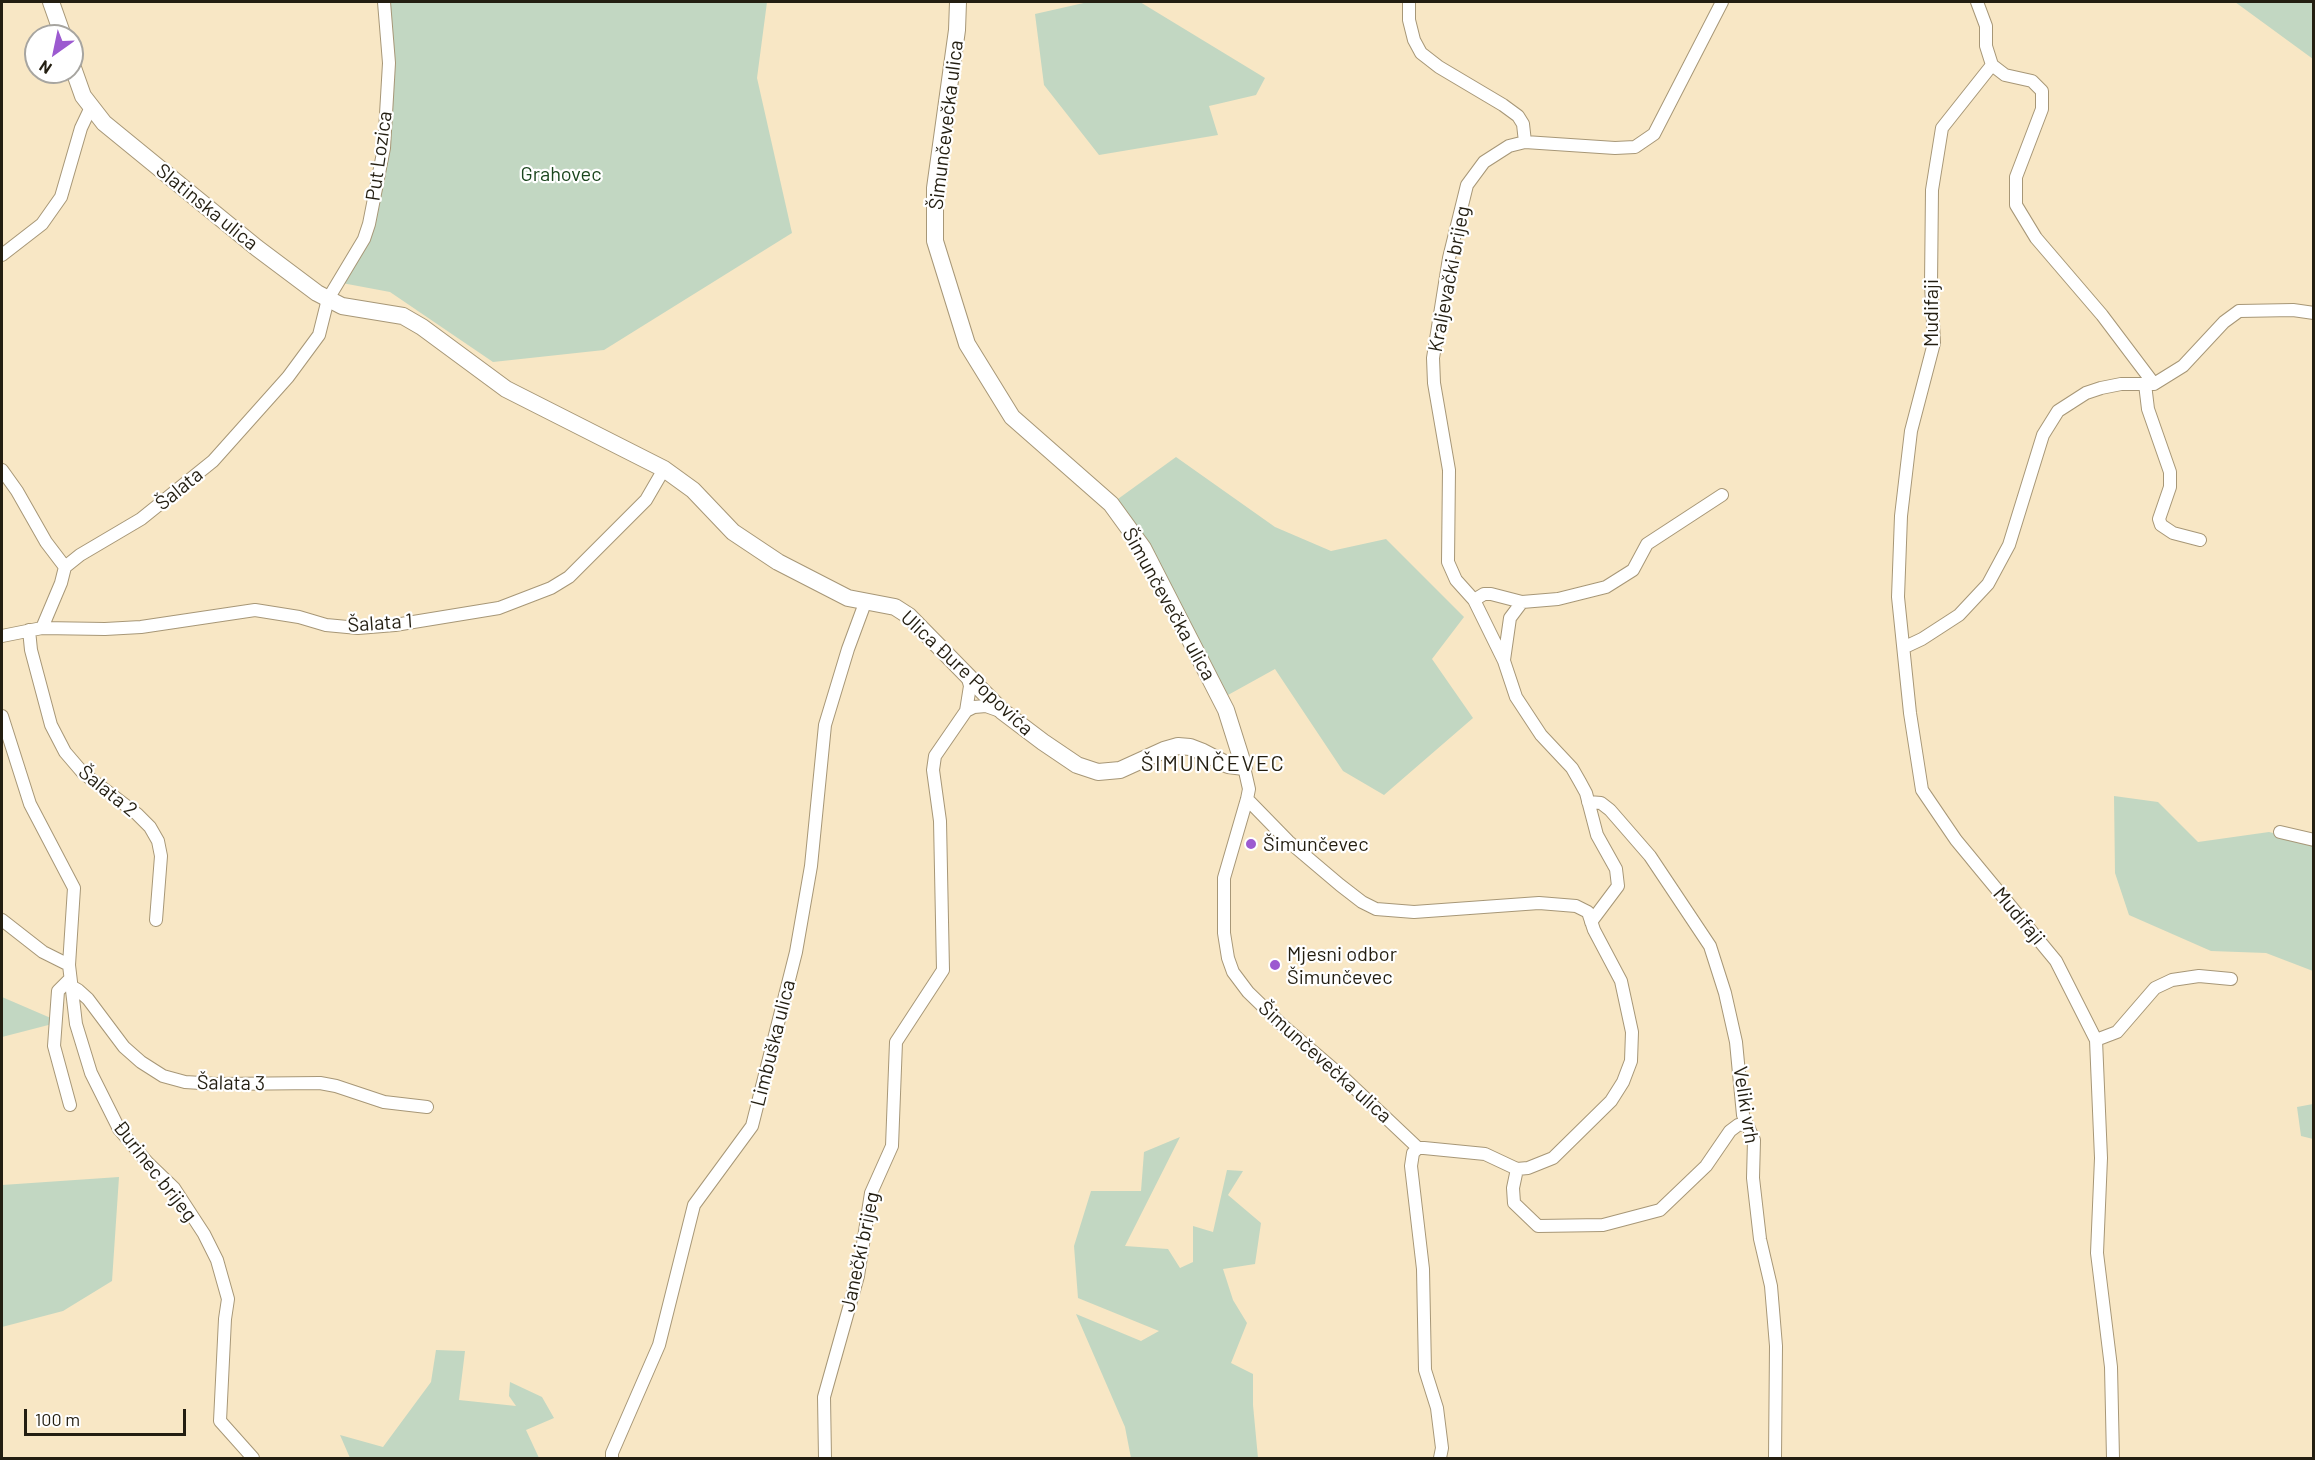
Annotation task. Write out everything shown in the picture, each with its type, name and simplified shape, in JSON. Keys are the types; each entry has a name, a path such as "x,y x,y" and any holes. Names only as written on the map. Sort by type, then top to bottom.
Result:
{"street":[{"path":"51,2 59,24"},
{"name":"Put Lozica","path":"328,299 364,239 384,148 389,63 384,2"},
{"name":"Šimunčevečka ulica","path":"958,2 957,30 935,188 935,241 967,344 1012,417 1111,504 1143,548 1226,710 1249,789 1224,878 1224,933 1233,972 1248,992 1281,1024 1418,1148"},
{"path":"1409,2 1408,20 1421,53 1518,116 1525,142 1615,148 1635,147 1654,134 1722,2"},
{"path":"1977,2 1986,26 1986,46 1992,65 2005,75 2032,81 2042,91 2042,109 2016,177 2016,205 2036,238 2102,315 2149,384 2148,409 2170,472 2170,487 2159,519 2161,525 2174,533 2200,540"},
{"name":"Mudifaji","path":"1992,65 1942,128 1932,190 1931,284 1934,343 1911,431 1901,516 1898,597 1905,647 1910,713 1922,790 1956,840 2056,961 2096,1040"},
{"name":"Slatinska ulica","path":"79,84 83,96 91,107 120,137 257,248 328,299"},
{"path":"2,255 42,224 61,196 81,128 91,107"},
{"name":"Kraljevački brijeg","path":"1525,142 1509,146 1484,162 1467,185 1449,258 1433,358 1434,383 1449,470 1448,562 1456,580 1474,600 1504,661 1516,697 1541,735 1572,768 1586,793 1597,835 1616,869 1618,886 1591,922"},
{"name":"Ulica Đure Popovića","path":"328,299 342,306 403,316 422,327 506,389 664,469 693,490 733,532 778,562 848,598 895,607 909,616 1002,711 1077,765 1098,772 1120,770 1178,746 1190,747 1236,768 1244,766"},
{"name":"Šalata","path":"65,567 80,555 141,519 213,460 288,377 319,335 328,299"},
{"path":"1905,647 1959,615 1988,584 2009,545 2043,435 2058,411 2086,393 2121,384 2149,384 2183,366 2224,322 2239,311 2293,310 2313,313"},
{"name":"Šalata 1","path":"42,628 141,627 255,610 299,617 326,625 358,628 395,625 500,608 551,588 569,577 646,500 664,469"},
{"path":"2,470 17,491 46,542 65,567 61,583 42,628 2,636"},
{"path":"1474,600 1484,594 1522,602 1558,599 1606,587 1633,570 1647,544 1722,495"},
{"name":"Kraljevački brijeg","path":"1504,661 1510,618 1522,602"},
{"name":"Limbuška ulica","path":"612,1458 612,1453 659,1345 694,1205 752,1126 796,952 811,866 825,725 848,649 865,603"},
{"name":"Šalata 2","path":"29,630 31,650 51,725 65,752 83,772 137,814 150,827 158,841 161,856 156,920"},
{"name":"Janečki brijeg","path":"825,1458 824,1397 858,1276 871,1193 892,1146 896,1042 943,970 940,821 933,770 935,756 966,711 970,686 968,675"},
{"path":"966,711 974,707 986,706 1002,711"},
{"name":"Đurinec brijeg","path":"2,716 30,804 74,888 69,965 81,1044 96,1087 119,1129 147,1162 174,1188 204,1234 217,1260 228,1299 220,1421 253,1458"},
{"path":"1247,799 1288,841 1340,885 1362,902 1376,909 1413,912 1539,903 1576,906 1588,912 1621,981 1632,1032 1631,1061 1623,1082 1611,1101 1553,1158 1528,1168 1517,1169 1485,1154 1418,1148 1413,1154 1411,1166 1423,1269 1425,1370 1437,1408 1442,1448 1440,1458"},
{"name":"Veliki vrh","path":"1588,802 1601,803 1643,848 1710,946 1725,993 1736,1042 1743,1114 1754,1140 1754,1188 1760,1239 1771,1286 1776,1346 1775,1458"},
{"path":"2280,832 2313,840"},
{"path":"2,920 43,952 69,965"},
{"path":"2113,1458 2110,1367 2097,1253 2101,1158 2096,1040 2117,1032 2155,988 2172,980 2199,976 2231,979"},
{"path":"70,1105 54,1046 58,991 71,983"},
{"name":"Šalata 3","path":"71,983 88,999 124,1047 141,1062 163,1076 185,1082 217,1084 320,1083 384,1101 427,1107"},
{"path":"1517,1169 1514,1203 1538,1226 1603,1224 1660,1210 1706,1166 1730,1131 1738,1125 1746,1124"}],"green space":[{"name":"Grahovec","path":"389,2 767,2 757,78 792,233 604,350 493,362 390,292 342,283 373,230"},
{"path":"1088,2 1140,2 1265,78 1256,95 1209,106 1218,135 1099,155 1044,85 1035,14"},
{"path":"2235,2 2313,2 2313,59"},
{"path":"1176,457 1275,527 1331,551 1386,539 1464,617 1432,659 1473,718 1384,795 1343,771 1275,669 1228,695 1111,504"},
{"path":"2114,796 2158,802 2198,842 2269,832 2313,843 2313,971 2266,953 2211,951 2129,915 2115,873"},
{"path":"2,997 60,1022 2,1037"},
{"path":"2314,1104 2313,1139 2301,1136 2297,1107"},
{"path":"1180,1137 1125,1246 1168,1249 1180,1268 1193,1262 1193,1226 1213,1232 1227,1170 1243,1171 1228,1195 1261,1223 1255,1264 1223,1269 1233,1300 1247,1323 1231,1363 1253,1374 1253,1405 1258,1458 1131,1458 1125,1427 1076,1314 1141,1341 1159,1331 1078,1298 1074,1246 1091,1191 1141,1191 1144,1152"},
{"path":"119,1177 112,1281 63,1311 2,1327 2,1185"},
{"path":"436,1350 465,1351 459,1400 516,1406 509,1396 510,1382 542,1397 554,1418 526,1430 539,1458 350,1458 340,1435 383,1447 431,1382"}],"place":[{"name":"Šimunčevec","path":"1251,844"},
{"name":"Mjesni odbor Šimunčevec","path":"1275,965"}],"district":[{"name":"ŠIMUNČEVEC","path":"1213,764"}]}
